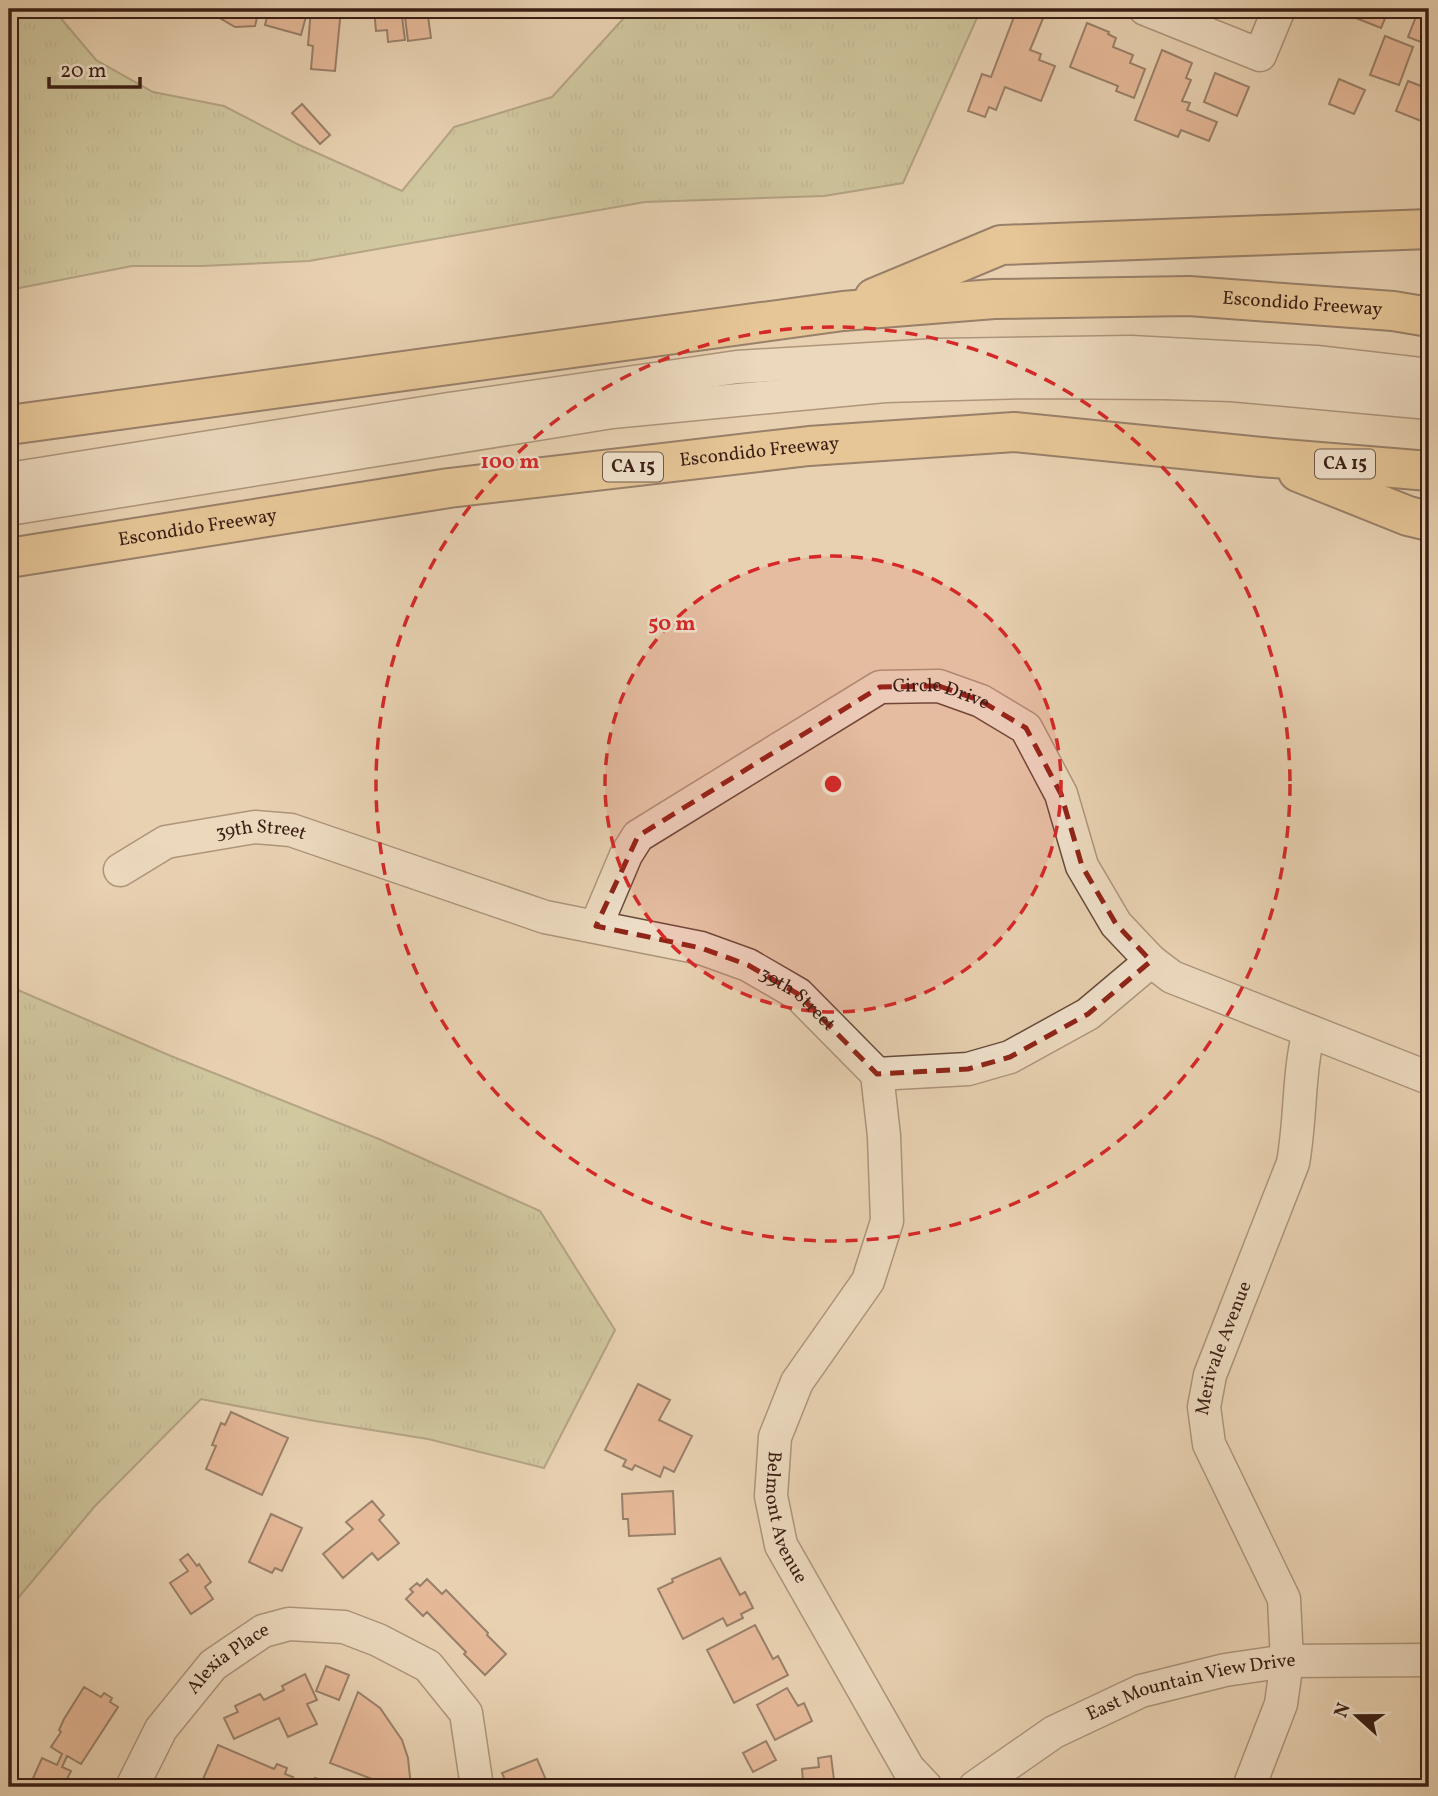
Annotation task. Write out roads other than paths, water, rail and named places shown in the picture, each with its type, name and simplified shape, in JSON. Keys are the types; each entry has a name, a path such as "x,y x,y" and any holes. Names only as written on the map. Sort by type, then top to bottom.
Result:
{"highway":[{"path":"843,311 1001,245 1429,229"},
{"name":"Escondido Freeway","path":"9,425 843,311 995,299 1189,296 1393,311 1429,317"},
{"name":"Escondido Freeway","path":"9,558 449,488 809,446 1014,432 1429,471"},
{"path":"1261,457 1408,516 1429,521"}],"street":[{"path":"1145,9 1260,55 1279,9"},
{"path":"9,479 449,409 737,367 937,355 1131,352 1316,362 1429,375"},
{"path":"9,509 612,412 886,386 1024,382 1232,385 1429,403"},
{"name":"Circle Drive","path":"596,926 626,855 638,836 880,687 939,685 981,701 1026,728 1061,794 1082,866 1116,924 1151,961"},
{"name":"39th Street","path":"120,870 166,842 255,827 291,830 545,917 701,948 748,965 798,994 877,1073"},
{"path":"877,1073 968,1069 1010,1057 1088,1014 1151,961 1172,978 1429,1078"},
{"name":"Merivale Avenue","path":"1249,1787 1281,1704 1287,1661 1284,1599 1209,1444 1204,1406 1210,1375 1293,1163 1299,1130 1302,1061 1309,1031"},
{"name":"Belmont Avenue","path":"877,1073 884,1136 887,1221 868,1281 797,1382 775,1437 771,1496 781,1545 908,1768 926,1787"},
{"name":"Alexia Place","path":"132,1787 161,1729 213,1665 263,1631 289,1624 344,1627 378,1640 428,1666 466,1713 477,1787"},
{"name":"East Mountain View Drive","path":"975,1787 1054,1732 1141,1691 1225,1670 1287,1661 1429,1660"}]}
